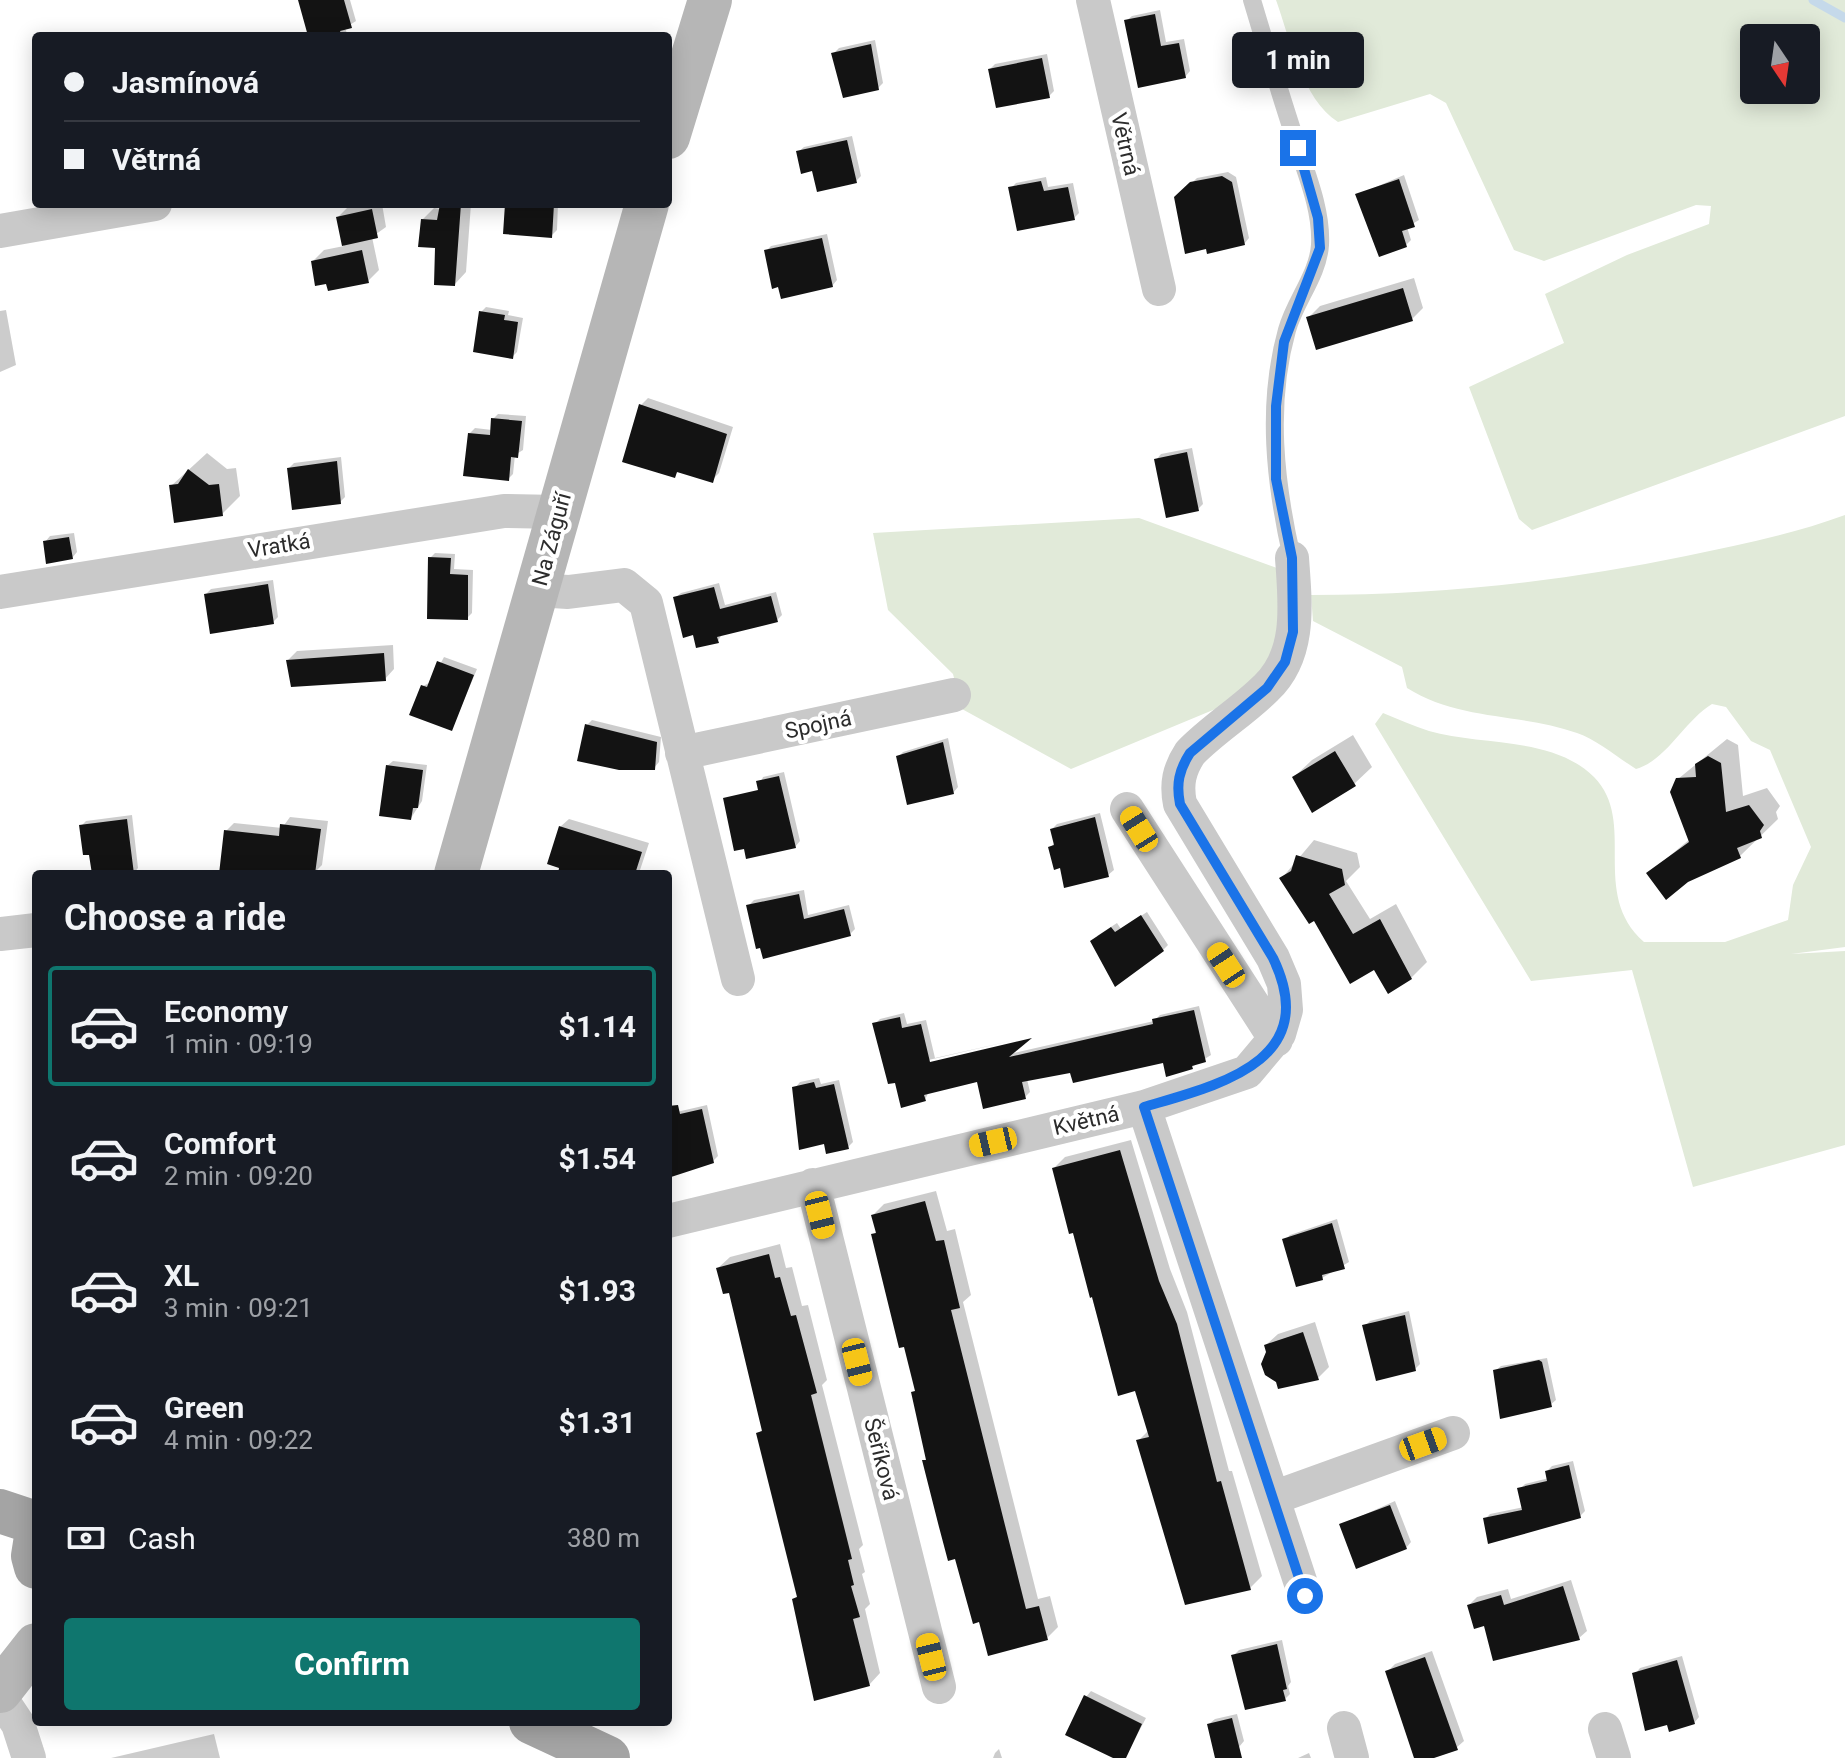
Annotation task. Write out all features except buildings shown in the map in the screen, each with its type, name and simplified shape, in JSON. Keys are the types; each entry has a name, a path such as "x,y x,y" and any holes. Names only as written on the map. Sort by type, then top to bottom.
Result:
{"main road":[{"path":"0,1511 32,1522"},
{"path":"540,1726 608,1758"}],"street":[{"path":"672,123 710,0"},
{"name":"Větrná","path":"1093,0 1159,289"},
{"path":"0,231 132,208"},
{"name":"Na Záguří","path":"457,870 646,208"},
{"name":"Vratká","path":"0,592 490,513 535,509 558,512"},
{"path":"1276,1040 1286,1010 1280,971 1180,804 1178,778 1190,753 1267,688 1285,662 1295,617 1292,558"},
{"path":"537,590 568,592 624,585 646,603 738,979"},
{"name":"Spojná","path":"682,753 954,695"},
{"path":"1127,809 1276,1040"},
{"path":"0,934 32,930"},
{"name":"Květná","path":"672,1220 1144,1107 1236,1077 1256,1063 1276,1040"},
{"path":"1144,1107 1305,1596"},
{"name":"Šeříková","path":"813,1185 939,1687"},
{"path":"1273,1498 1453,1433"},
{"path":"0,1691 32,1650"},
{"path":"0,1697 18,1724 29,1758"}],"lane":[{"path":"1252,0 1311,189 1319,233 1316,263 1291,316 1284,342 1276,406 1276,479 1292,558"}],"green space":[{"path":"1276,0 1845,0 1845,416 1532,530 1519,519 1469,387 1564,343 1545,294 1627,255 1709,224 1711,206 1696,205 1544,261 1514,250 1446,103 1430,94 1338,122 1315,99 1292,50"},
{"path":"1845,515 1845,947 1791,954 1845,951 1845,1145 1693,1187 1632,970 1531,981 1375,724 1383,713 1449,736 1537,748 1577,764 1594,777 1607,795 1613,815 1619,902 1628,923 1644,942 1725,942 1788,920 1793,885 1811,847 1770,750 1751,741 1726,707 1712,704 1657,757 1636,769 1577,733 1469,711 1427,699 1407,688 1402,667 1313,621 1311,595 1453,590 1593,573 1746,543"},
{"path":"1139,518 1288,572 1295,676 1071,769 962,709 953,674 888,610 873,533"}],"waterway":[{"path":"1813,0 1845,18"}],"route":[{"path":"1298,148 1318,218 1320,248 1311,277 1291,316 1284,342 1276,406 1274,458 1292,558 1293,632 1279,673 1267,688 1190,753 1182,766 1177,791 1180,804 1280,971 1286,1010 1273,1044 1247,1072 1144,1107 1305,1596"}]}
